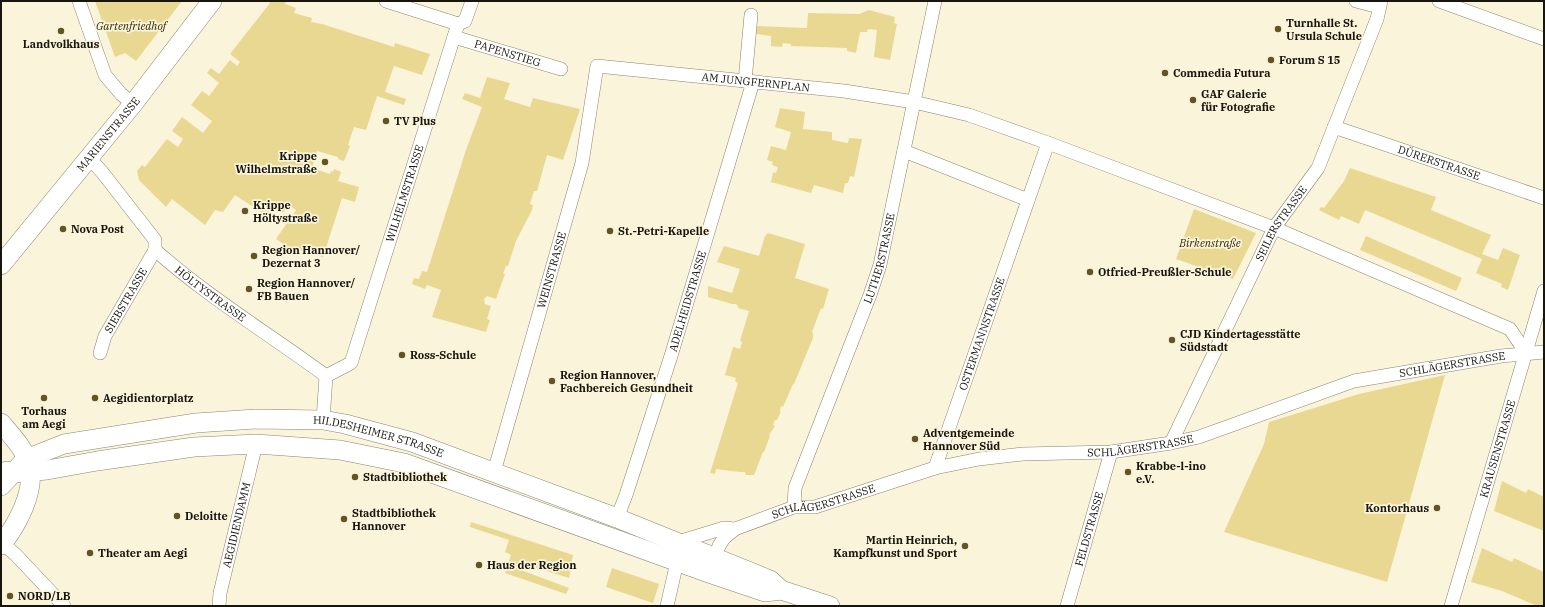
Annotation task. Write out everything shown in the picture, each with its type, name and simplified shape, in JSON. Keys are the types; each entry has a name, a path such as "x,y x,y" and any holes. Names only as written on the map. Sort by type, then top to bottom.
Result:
{"main road":[{"name":"MARIENSTRASSE","path":"1,265 133,104 212,1"},
{"name":"HILDESHEIMER STRASSE","path":"14,472 64,444 196,423 256,419 323,420 345,424 412,442 494,472 678,542 712,565"},
{"path":"1,423 20,446 14,472 30,486 25,505 2,544"},
{"name":"HILDESHEIMER STRASSE","path":"14,472 194,447 256,444 340,450 404,463 677,562 712,565 770,580 781,590 830,606"}],"street":[{"path":"79,1 105,75 121,94 133,104"},
{"path":"386,1 458,24"},
{"name":"WILHELMSTRASSE","path":"326,376 351,363 458,24 465,21 472,1"},
{"name":"LUTHERSTRASSE","path":"794,507 795,488 870,295 880,265 935,1"},
{"path":"1356,1 1380,4"},
{"path":"1439,1 1544,39"},
{"name":"SEILERSTRASSE","path":"1171,443 1274,228 1318,168 1377,19 1380,4"},
{"name":"ADELHEIDSTRASSE","path":"617,518 626,495 674,348 749,81 751,15"},
{"name":"PAPENSTIEG","path":"454,37 561,69"},
{"name":"AM JUNGFERNPLAN","path":"597,66 844,91 914,102"},
{"name":"WEINSTRASSE","path":"494,472 582,163 597,66"},
{"path":"914,102 969,115 1274,228 1510,329 1526,352"},
{"name":"DÜRERSTRASSE","path":"1334,127 1544,198"},
{"name":"OSTERMANNSTRASSE","path":"935,468 1048,143"},
{"path":"904,151 1028,200"},
{"path":"89,158 102,172 155,240 155,250"},
{"name":"HÖLTYSTRASSE","path":"155,250 215,298 326,376"},
{"name":"SIEBSTRASSE","path":"100,353 105,336 155,250"},
{"name":"KRAUSENSTRASSE","path":"1451,606 1544,291"},
{"name":"SCHLÄGERSTRASSE","path":"678,542 724,528 735,528 794,507 815,507 935,468 1023,454 1111,452 1171,443 1199,437 1354,381 1526,352 1544,352"},
{"path":"323,420 326,376"},
{"name":"AEGIDIENDAMM","path":"219,606 220,593 256,444"},
{"name":"FELDSTRASSE","path":"1067,606 1111,452"},
{"name":"SCHLÄGERSTRASSE","path":"712,565 724,538 735,528"},
{"path":"2,544 16,554 64,606"},
{"path":"667,606 677,562"}],"green space":[{"name":"Gartenfriedhof","path":"95,1 182,1 136,61 125,53 115,57"},
{"path":"268,1 286,1 285,4 296,8 294,13 312,18 311,22 322,24 394,47 395,43 430,54 422,75 394,66 385,92 406,99 404,105 377,96 366,130 354,127 348,145 350,146 344,161 338,159 338,157 317,151 312,168 330,174 334,169 341,172 338,181 359,187 355,202 342,198 323,257 286,246 276,239 296,210 289,205 283,213 274,207 267,216 235,195 223,212 215,210 205,225 172,199 166,207 139,180 137,171 142,165 145,167 167,139 178,147 183,139 172,131 182,117 203,133 212,121 191,105 202,91 209,96 219,83 207,73 211,68 219,74 230,60 237,66 240,62 230,54 270,3"},
{"path":"869,10 895,17 894,23 897,24 890,60 874,57 877,30 868,29 867,32 860,32 856,53 847,51 847,48 791,46 791,44 783,43 782,47 771,46 771,36 756,34 757,26 807,28 808,13 859,14"},
{"path":"487,77 510,83 504,99 530,107 533,98 580,109 563,160 547,155 537,191 534,191 530,204 533,205 532,210 516,241 508,266 506,266 503,274 505,274 496,299 487,296 484,299 485,304 491,306 487,319 490,320 486,332 432,317 441,290 427,285 425,289 412,284 414,278 419,279 422,271 427,272 466,150 482,107 462,99 465,93 480,98"},
{"path":"780,108 805,112 803,129 832,132 832,140 848,143 849,138 862,139 854,177 850,176 848,183 845,183 843,193 814,185 811,193 771,182 773,172 776,173 778,167 772,165 773,162 767,160 771,146 786,150 791,132 775,127"},
{"path":"1350,168 1436,197 1431,210 1491,235 1482,254 1498,260 1503,248 1520,255 1508,290 1501,287 1502,284 1476,273 1482,259 1365,210 1359,224 1341,216 1339,220 1319,210 1321,207 1324,208 1344,181"},
{"name":"Birkenstraße","path":"1194,209 1256,233 1233,279 1176,259"},
{"path":"768,233 805,244 795,278 829,289 823,309 821,308 812,332 813,338 794,384 783,407 781,406 781,411 777,420 775,420 773,425 775,426 769,435 770,436 764,452 754,475 746,475 745,472 716,469 715,474 710,473 738,383 735,381 736,378 725,375 733,347 740,349 742,342 740,341 749,311 738,308 736,304 708,297 708,286 732,293 740,269 717,262 724,246 759,256 765,236"},
{"path":"1366,236 1462,278 1456,291 1360,250"},
{"path":"1445,375 1387,582 1224,532 1264,444 1269,422 1359,394"},
{"path":"1502,481 1526,493 1528,489 1544,497 1544,531 1494,511"},
{"path":"471,522 573,555 569,578 524,564 521,570 569,588 566,594 505,573 511,555 505,552 509,540 470,527"},
{"path":"1482,548 1512,562 1514,558 1544,572 1544,606 1537,606 1502,591 1471,582"},
{"path":"612,568 659,584 653,603 606,587"}],"place":[{"name":"Turnhalle St. Ursula Schule","path":"1278,29"},
{"name":"Landvolkhaus","path":"61,31"},
{"name":"Forum S 15","path":"1271,60"},
{"name":"Commedia Futura","path":"1165,73"},
{"name":"GAF Galerie für Fotografie","path":"1193,100"},
{"name":"TV Plus","path":"386,121"},
{"name":"Krippe Wilhelmstraße","path":"325,162"},
{"name":"Krippe Höltystraße","path":"245,211"},
{"name":"Nova Post","path":"63,229"},
{"name":"St.-Petri-Kapelle","path":"610,231"},
{"name":"Region Hannover/ Dezernat 3","path":"254,256"},
{"name":"Otfried-Preußler-Schule","path":"1090,272"},
{"name":"Region Hannover/ FB Bauen","path":"249,289"},
{"name":"CJD Kindertagesstätte Südstadt","path":"1172,340"},
{"name":"Ross-Schule","path":"402,355"},
{"name":"Region Hannover, Fachbereich Gesundheit","path":"552,381"},
{"name":"Torhaus am Aegi","path":"44,398"},
{"name":"Aegidientorplatz","path":"95,398"},
{"name":"Adventgemeinde Hannover Süd","path":"915,439"},
{"name":"Krabbe-l-ino e.V.","path":"1128,472"},
{"name":"Stadtbibliothek","path":"355,477"},
{"name":"Kontorhaus","path":"1437,508"},
{"name":"Deloitte","path":"177,516"},
{"name":"Stadtbibliothek Hannover","path":"344,519"},
{"name":"Martin Heinrich, Kampfkunst und Sport","path":"965,546"},
{"name":"Theater am Aegi","path":"90,553"},
{"name":"Haus der Region","path":"479,565"},
{"name":"NORD/LB","path":"10,596"}]}
